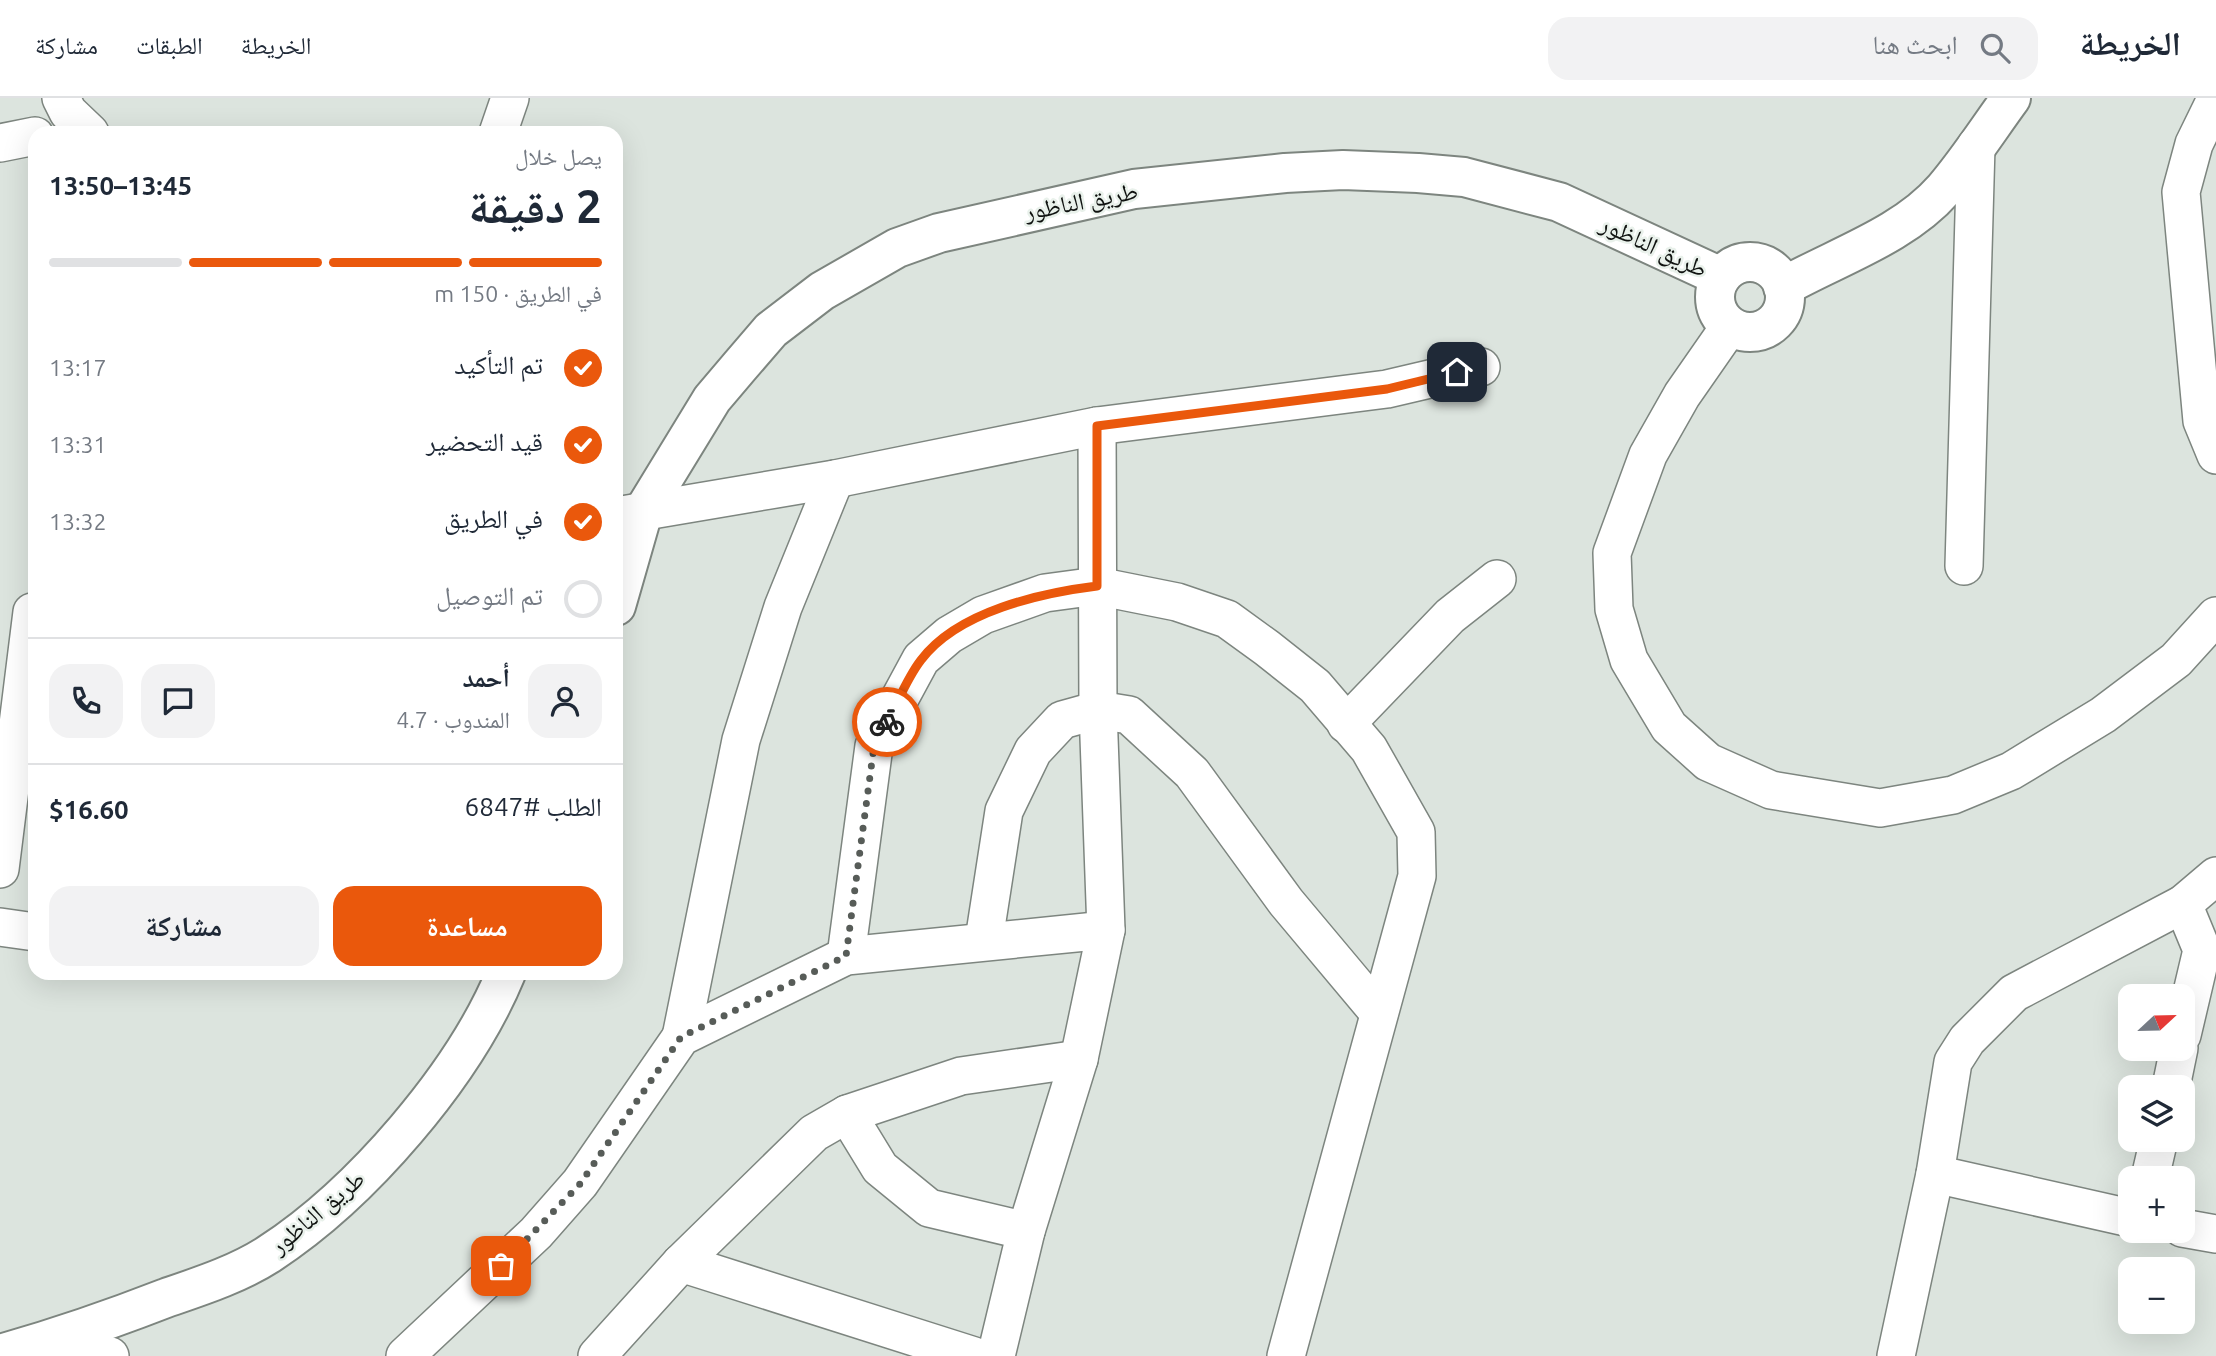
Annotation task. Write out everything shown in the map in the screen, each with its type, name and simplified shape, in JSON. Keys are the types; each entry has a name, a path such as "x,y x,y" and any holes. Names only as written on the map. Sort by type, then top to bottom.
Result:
{"street":[{"path":"61,98 73,126"},
{"path":"500,126 510,98"},
{"path":"1783,287 1893,230 1921,210 1943,191 2011,98"},
{"path":"2212,100 2194,144 2180,192 2202,421 2216,455"},
{"path":"0,143 28,137"},
{"path":"1964,566 1976,146"},
{"name":"طريق الناظور","path":"623,560 630,514 712,399 771,330 840,279 897,248 939,233 1007,215 1134,189 1285,173 1343,170 1452,176 1559,202 1721,277"},
{"path":"1755,262 1773,271 1783,287 1784,304 1771,326 1755,332 1730,326 1715,304 1721,277 1736,265 1755,262"},
{"path":"1730,326 1682,395 1648,456 1612,553 1614,609 1629,660 1669,727 1708,762 1771,790 1880,808 1953,795 2011,771 2103,715 2176,660 2216,616"},
{"path":"630,514 835,479 1097,426 1387,389 1480,367"},
{"path":"996,1356 1027,1231 1079,1059 1106,930 1098,710 1097,426"},
{"path":"405,1356 536,1233 580,1184 681,1037 741,740 783,607 835,479"},
{"path":"1346,724 1450,616 1497,579"},
{"path":"846,956 874,746 921,659 950,635 983,615 1045,593 1097,586 1177,602 1227,619 1315,686 1369,749 1416,832 1417,876 1286,1356"},
{"path":"0,869 22,612"},
{"path":"984,940 1004,811 1033,751 1062,720 1098,710 1129,715 1192,773 1286,902 1379,1013"},
{"path":"1896,1356 1935,1174 1953,1062 1967,1040 2014,993 2183,904 2216,876"},
{"path":"2183,904 2209,951 2195,995"},
{"path":"0,926 28,931"},
{"path":"681,1037 846,956 984,940 1106,930"},
{"name":"طريق الناظور","path":"0,1354 49,1340 215,1280 267,1255 314,1220 367,1170 419,1112 466,1049 492,1007 503,980"},
{"path":"597,1356 681,1264 814,1133 846,1114 961,1076 1079,1059"},
{"path":"846,1114 880,1168 929,1208 1027,1231"},
{"path":"1935,1174 2118,1216"},
{"path":"2195,1230 2216,1234"},
{"path":"681,1264 974,1356"},
{"path":"49,1340 110,1356"}],"way so far":[{"path":"501,1266 536,1233 580,1184 681,1037 846,956 874,746 887,722"}],"route":[{"path":"887,722 921,659 950,635 983,615 1045,593 1097,586 1097,426 1387,389 1457,372"}]}
